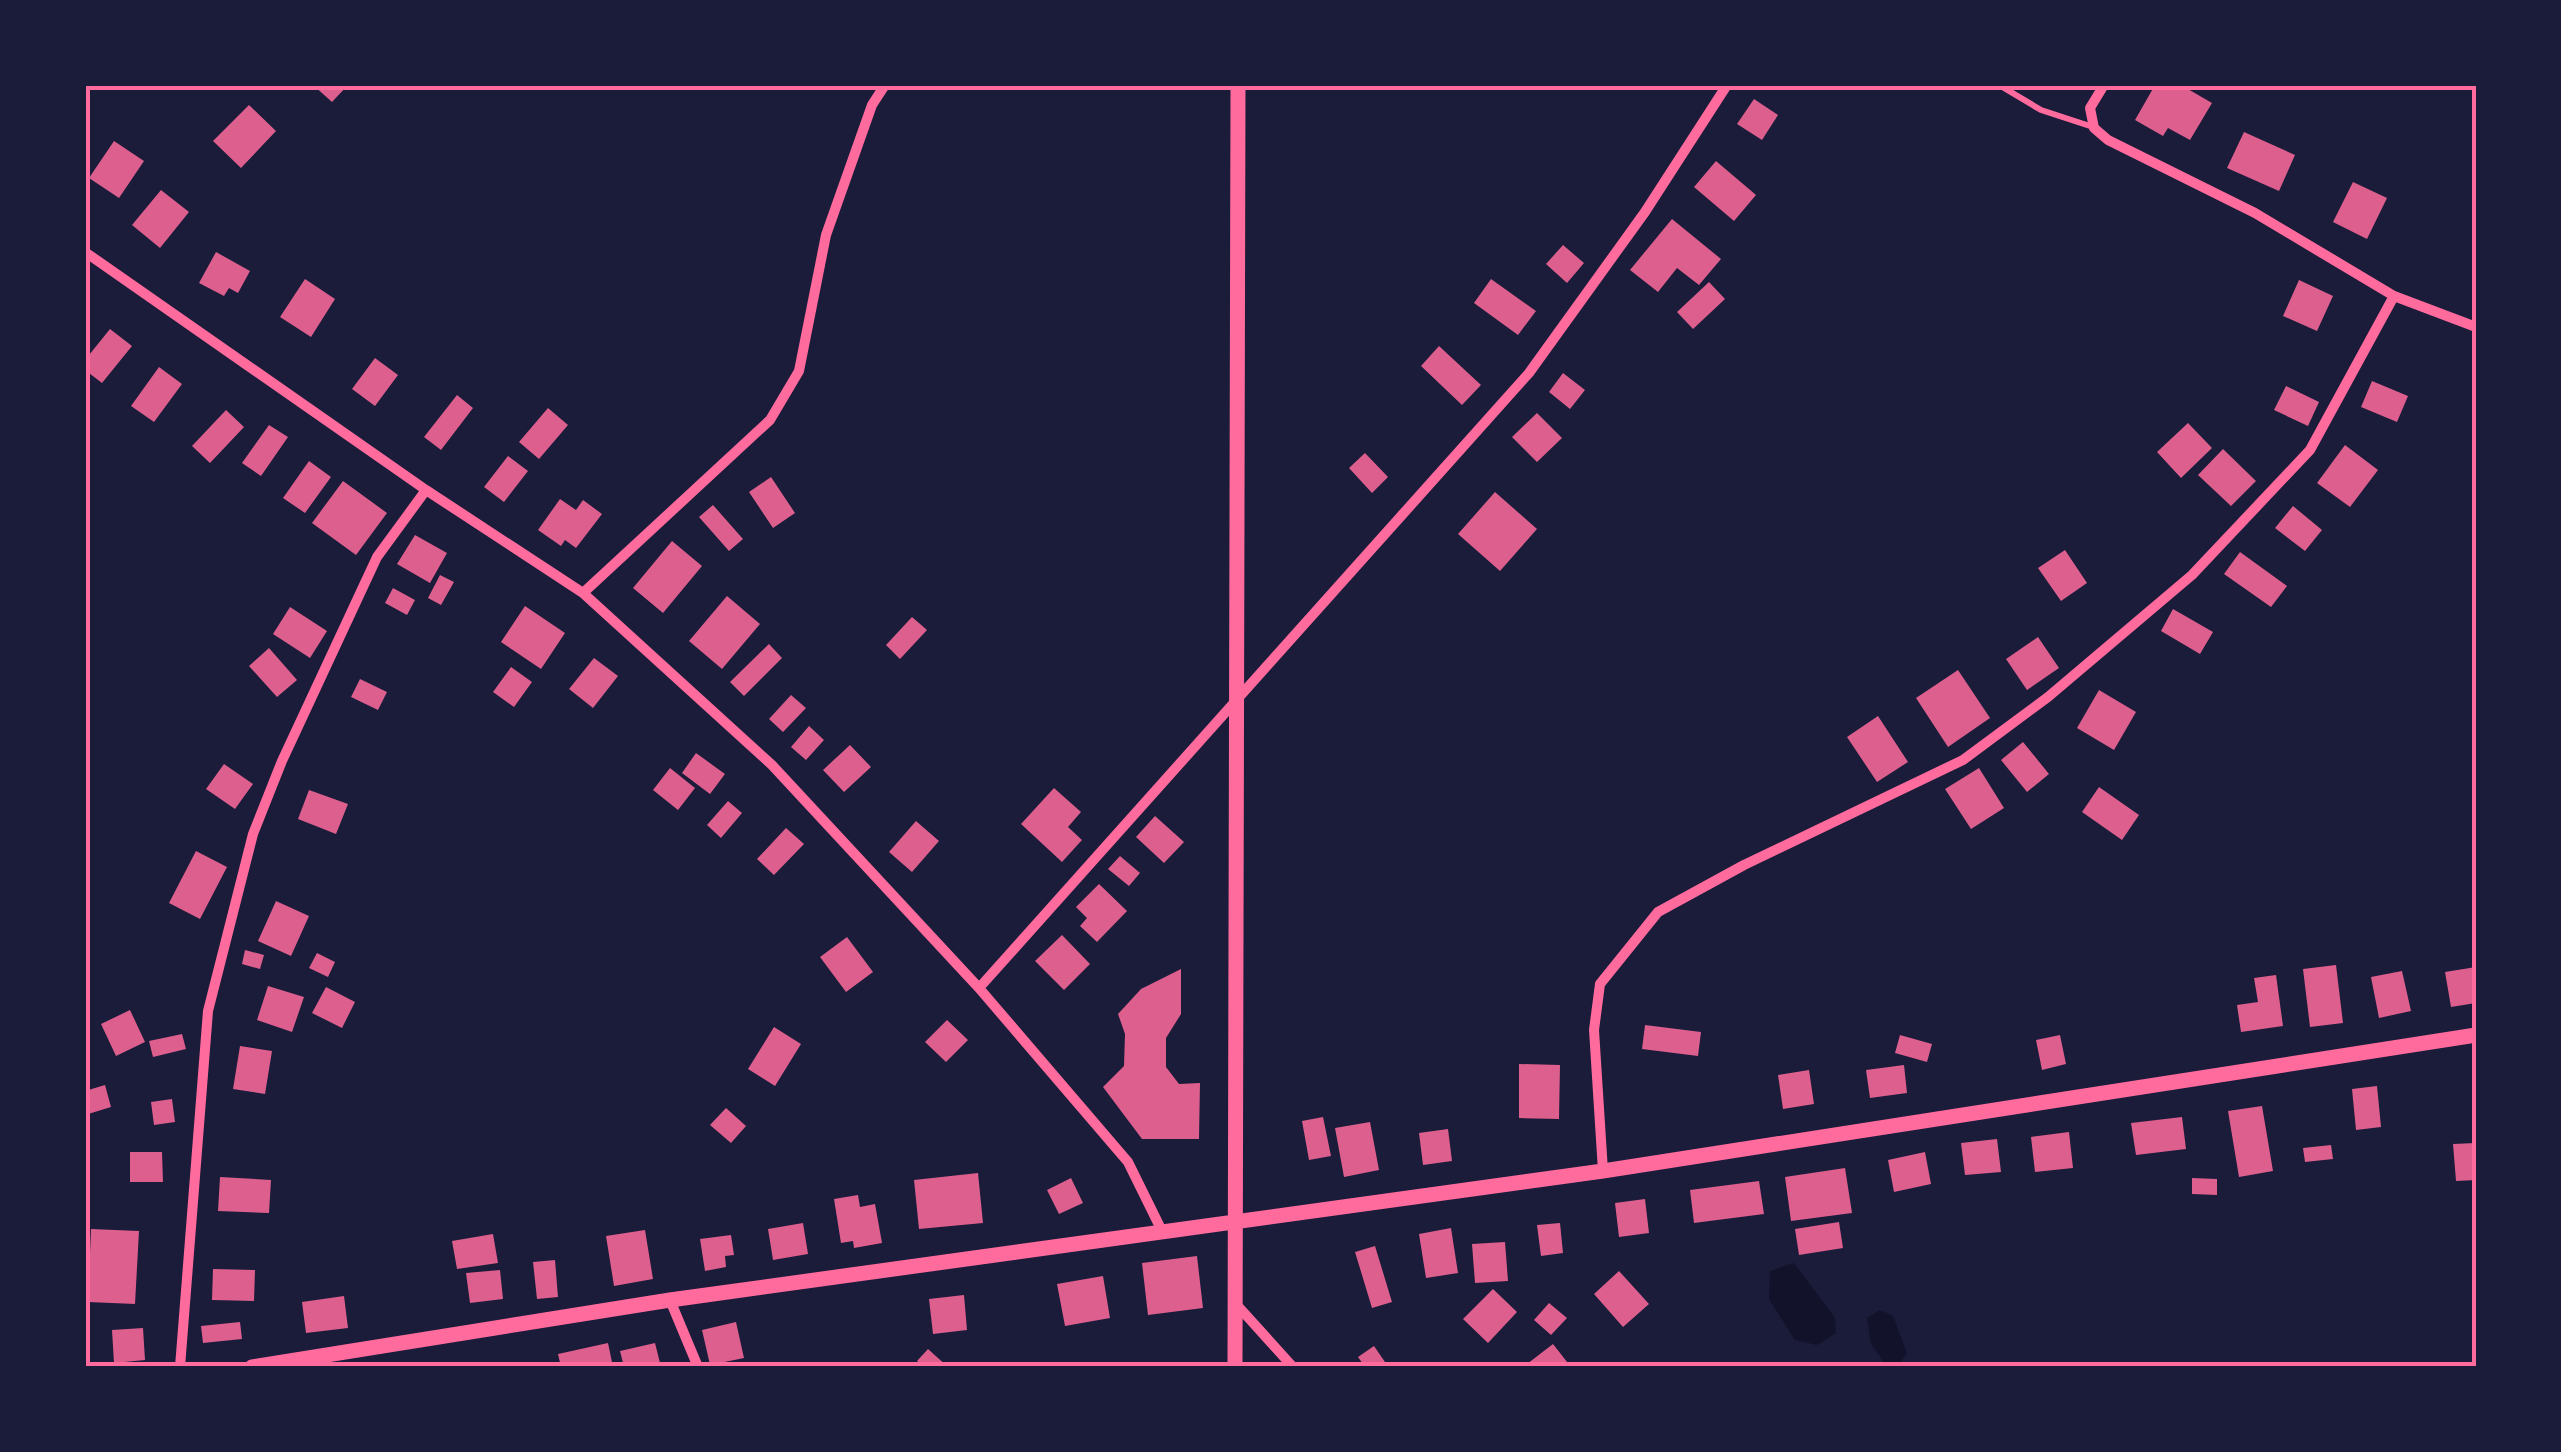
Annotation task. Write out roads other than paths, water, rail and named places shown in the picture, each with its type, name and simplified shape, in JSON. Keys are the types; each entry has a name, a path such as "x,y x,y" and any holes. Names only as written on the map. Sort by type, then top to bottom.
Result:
{"street":[{"path":"583,593 770,420 798,372 826,234 872,104 885,85"},
{"path":"1236,1367 1234,700 1238,85"},
{"path":"979,988 1529,373 1645,212 1727,85"},
{"path":"2104,85 2090,108 2094,128 2108,140 2255,212 2394,296 2476,327"},
{"path":"85,252 426,490 583,593 772,765 979,988 1128,1162 1162,1231"},
{"path":"1602,1171 1594,1030 1600,984 1658,912 1744,865 1964,760 2048,696 2192,575 2310,450 2394,296"},
{"path":"180,1367 208,1011 253,834 282,760 376,557 426,490"},
{"path":"252,1367 670,1300 1602,1171 2476,1035"},
{"path":"670,1300 698,1367"},
{"path":"1236,1304 1293,1367"}],"lane":[{"path":"1999,85 2041,110 2094,128"}]}
